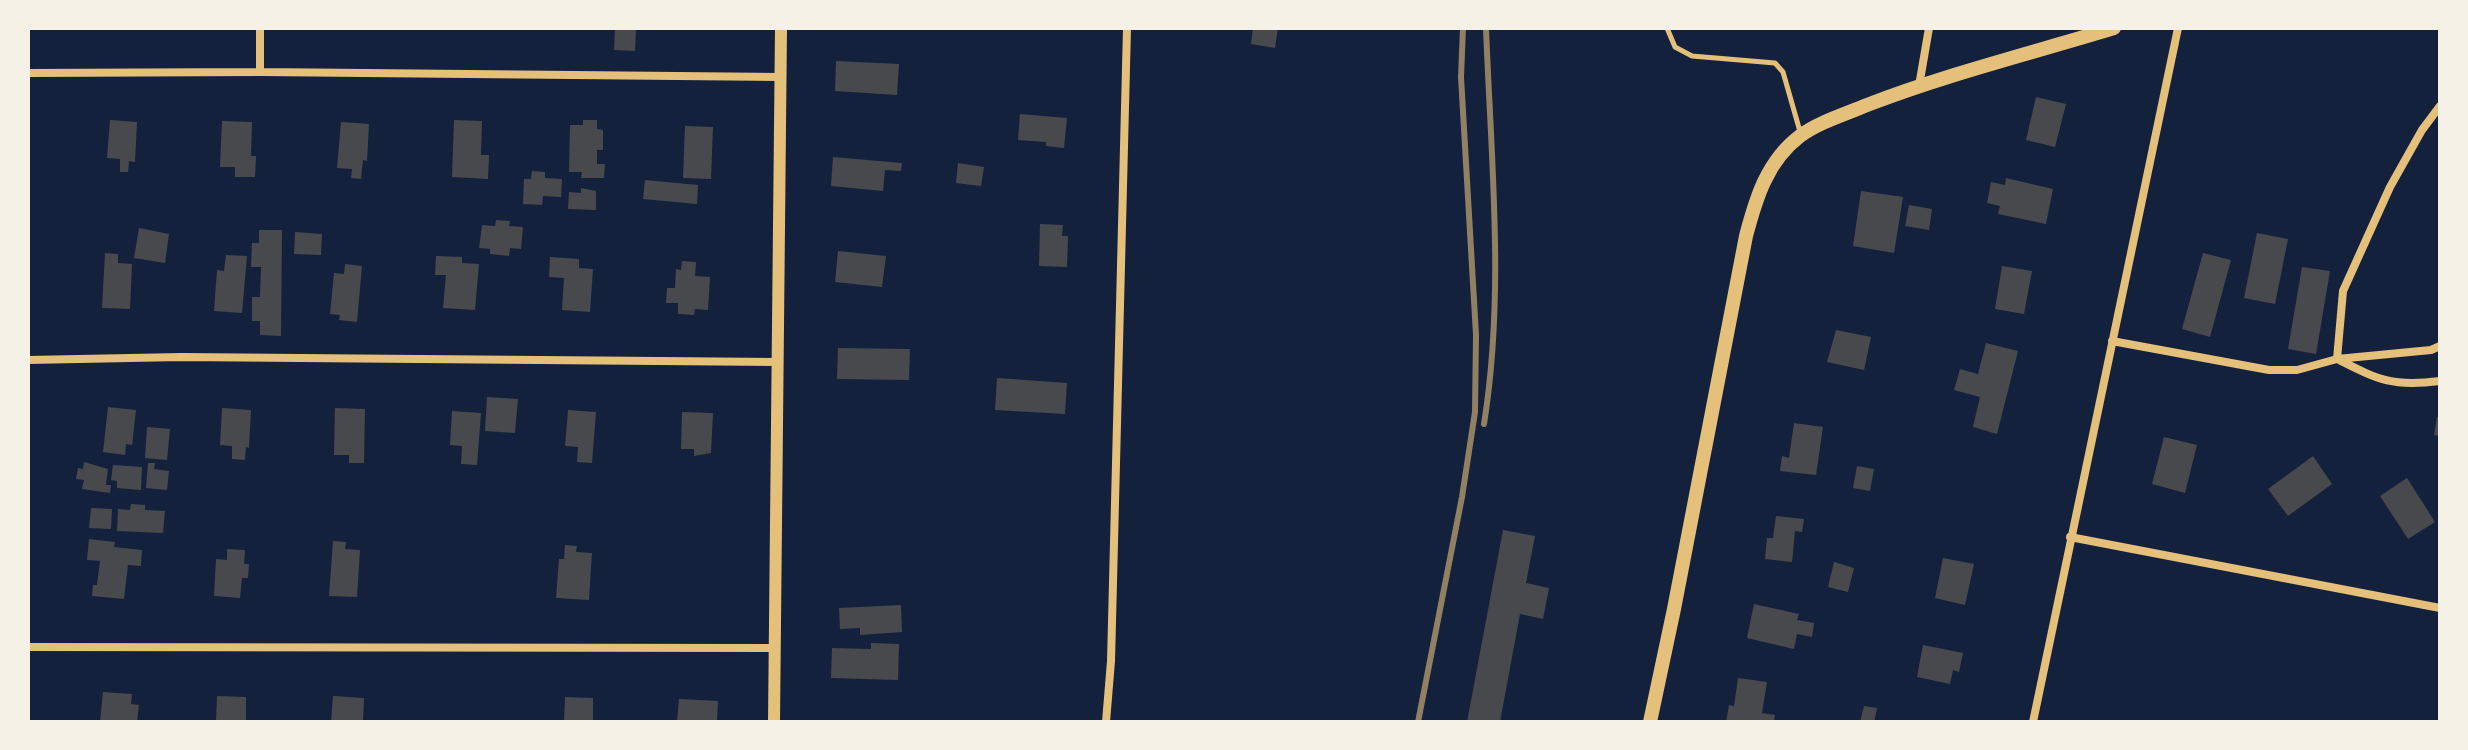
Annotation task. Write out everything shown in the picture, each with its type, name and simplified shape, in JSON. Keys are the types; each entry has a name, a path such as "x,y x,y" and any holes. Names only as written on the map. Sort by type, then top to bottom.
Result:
{"main road":[{"path":"1650,722 1746,236 1757,193 1776,161 1801,136 1841,116 1919,87 2114,28"}],"street":[{"path":"260,28 260,72"},
{"path":"774,722 781,28"},
{"path":"1106,722 1111,661 1127,28"},
{"path":"1919,87 1929,28"},
{"path":"2033,722 2178,28"},
{"path":"28,73 781,77"},
{"path":"2337,359 2343,291 2390,187 2422,130 2440,106"},
{"path":"2112,341 2269,370 2297,370 2337,359 2431,350 2440,346"},
{"path":"28,360 197,357 777,362"},
{"path":"2337,359 2382,381 2405,384 2440,381"},
{"path":"2070,537 2440,608"},
{"path":"28,647 774,648"}],"lane":[{"path":"1667,28 1675,47 1692,56 1775,63 1783,72 1801,136"}],"building":[{"path":"615,28 636,28 635,51 614,50"},
{"path":"1253,28 1278,28 1275,48 1251,44"},
{"path":"836,61 899,64 897,95 835,91"},
{"path":"2036,97 2066,104 2055,147 2026,140"},
{"path":"1020,114 1067,118 1064,148 1046,146 1046,142 1018,140"},
{"path":"110,120 137,122 135,162 129,161 128,172 120,172 120,159 107,158"},
{"path":"454,120 482,121 481,155 489,155 488,179 452,177"},
{"path":"583,120 597,120 597,129 603,130 603,150 597,150 597,164 605,164 604,178 581,178 582,172 569,172 570,125 583,125"},
{"path":"222,121 252,122 251,156 256,156 255,177 235,177 235,167 220,167"},
{"path":"341,122 369,124 367,161 363,160 361,179 351,178 352,169 337,168"},
{"path":"685,126 713,127 711,179 683,178"},
{"path":"833,157 902,163 901,171 885,170 883,191 831,186"},
{"path":"958,163 984,167 981,186 956,183"},
{"path":"532,171 545,172 545,178 562,179 561,197 543,196 542,205 523,204 524,179 531,179"},
{"path":"2006,178 2053,189 2046,224 1998,214 2000,206 1987,203 1991,182 2005,185"},
{"path":"645,180 698,185 697,204 643,199"},
{"path":"581,188 596,191 596,210 568,209 569,192 581,193"},
{"path":"1861,191 1903,197 1894,253 1853,246"},
{"path":"1909,205 1932,209 1929,230 1905,226"},
{"path":"496,220 510,221 509,226 523,227 521,249 510,248 509,256 490,254 490,249 479,248 482,225 495,226"},
{"path":"1040,224 1063,225 1062,236 1068,236 1067,267 1039,266"},
{"path":"139,228 169,234 165,263 134,258"},
{"path":"259,230 282,230 281,336 260,335 260,321 252,321 252,297 260,297 261,267 251,267 252,243 259,243"},
{"path":"295,232 322,234 321,255 294,254"},
{"path":"2257,233 2288,239 2275,304 2244,298"},
{"path":"838,251 886,256 882,287 835,282"},
{"path":"105,253 118,254 118,263 132,264 130,309 102,308"},
{"path":"2203,253 2231,260 2210,337 2182,329"},
{"path":"226,255 247,256 242,313 214,311 217,270 224,271"},
{"path":"436,256 462,257 462,263 479,264 475,310 443,308 446,275 435,275"},
{"path":"550,257 579,259 579,268 593,269 590,312 562,310 564,278 549,277"},
{"path":"682,261 696,262 695,276 710,277 708,310 695,309 694,315 678,314 678,303 666,303 667,288 675,288 676,269 681,270"},
{"path":"345,264 362,266 357,322 339,320 340,315 330,314 334,273 344,274"},
{"path":"2002,266 2032,271 2024,314 1995,309"},
{"path":"2302,267 2330,271 2316,354 2288,349"},
{"path":"1836,330 1871,337 1864,370 1827,362"},
{"path":"1986,343 2018,351 1997,434 1973,427 1980,397 1954,390 1960,369 1978,374"},
{"path":"838,348 910,349 909,380 837,379"},
{"path":"997,378 1067,383 1065,414 995,410"},
{"path":"487,397 518,399 515,433 485,431"},
{"path":"108,407 136,410 132,445 126,444 125,455 103,452"},
{"path":"222,408 251,410 249,448 246,447 245,460 232,459 232,446 220,445"},
{"path":"335,408 365,409 364,463 349,463 349,455 334,455"},
{"path":"568,410 596,412 592,463 577,462 578,447 565,446"},
{"path":"452,411 481,413 477,465 461,464 462,446 450,445"},
{"path":"682,412 713,413 711,453 694,456 694,449 681,449"},
{"path":"2437,417 2440,417 2440,436 2434,435"},
{"path":"1794,423 1823,427 1816,475 1780,471 1782,456 1789,458"},
{"path":"147,427 170,429 167,460 145,458"},
{"path":"2164,437 2197,445 2185,493 2152,484"},
{"path":"2313,456 2332,484 2288,516 2268,489"},
{"path":"84,462 108,469 106,485 111,485 110,493 82,489 84,480 76,479 78,468 83,469"},
{"path":"148,463 155,463 154,469 169,471 167,490 146,488"},
{"path":"113,465 142,467 141,490 117,488 117,481 111,480"},
{"path":"1857,466 1874,469 1870,491 1853,488"},
{"path":"2407,478 2435,522 2408,539 2380,496"},
{"path":"131,504 145,505 145,510 165,511 163,533 117,531 118,509 130,510"},
{"path":"91,508 112,509 111,529 89,528"},
{"path":"1776,516 1804,519 1802,532 1795,531 1792,562 1765,559 1767,538 1773,538"},
{"path":"1503,530 1535,536 1526,583 1549,588 1543,619 1520,614 1500,722 1467,722"},
{"path":"89,539 115,542 114,547 142,550 141,566 128,565 124,599 92,596 93,585 97,585 100,561 87,560"},
{"path":"333,541 346,542 345,549 360,550 357,597 329,596"},
{"path":"565,545 577,546 576,552 592,553 589,600 556,598 559,559 564,559"},
{"path":"227,549 245,550 244,564 249,564 248,578 242,578 240,598 214,596 216,559 227,560"},
{"path":"1943,558 1974,564 1965,605 1935,598"},
{"path":"1834,562 1854,568 1848,592 1828,587"},
{"path":"1754,604 1799,614 1797,620 1814,623 1812,637 1797,634 1794,649 1747,638"},
{"path":"901,605 902,632 860,635 860,628 840,629 839,608"},
{"path":"871,643 899,644 898,680 831,678 832,648 871,649"},
{"path":"1923,645 1963,653 1959,672 1953,670 1950,684 1917,677"},
{"path":"1738,678 1767,682 1762,713 1775,715 1774,722 1726,722 1729,705 1734,706"},
{"path":"103,692 132,694 131,704 139,705 137,722 100,722"},
{"path":"217,696 246,697 246,722 216,722"},
{"path":"333,696 364,698 363,722 331,722"},
{"path":"565,697 593,698 593,722 564,722"},
{"path":"679,699 718,701 717,721 677,722"},
{"path":"1864,706 1877,708 1874,722 1860,722"}],"railway":[{"path":"1418,722 1462,497 1475,412 1476,335 1461,77 1463,28"},
{"path":"1484,424 1494,325 1495,276 1486,28"}]}
